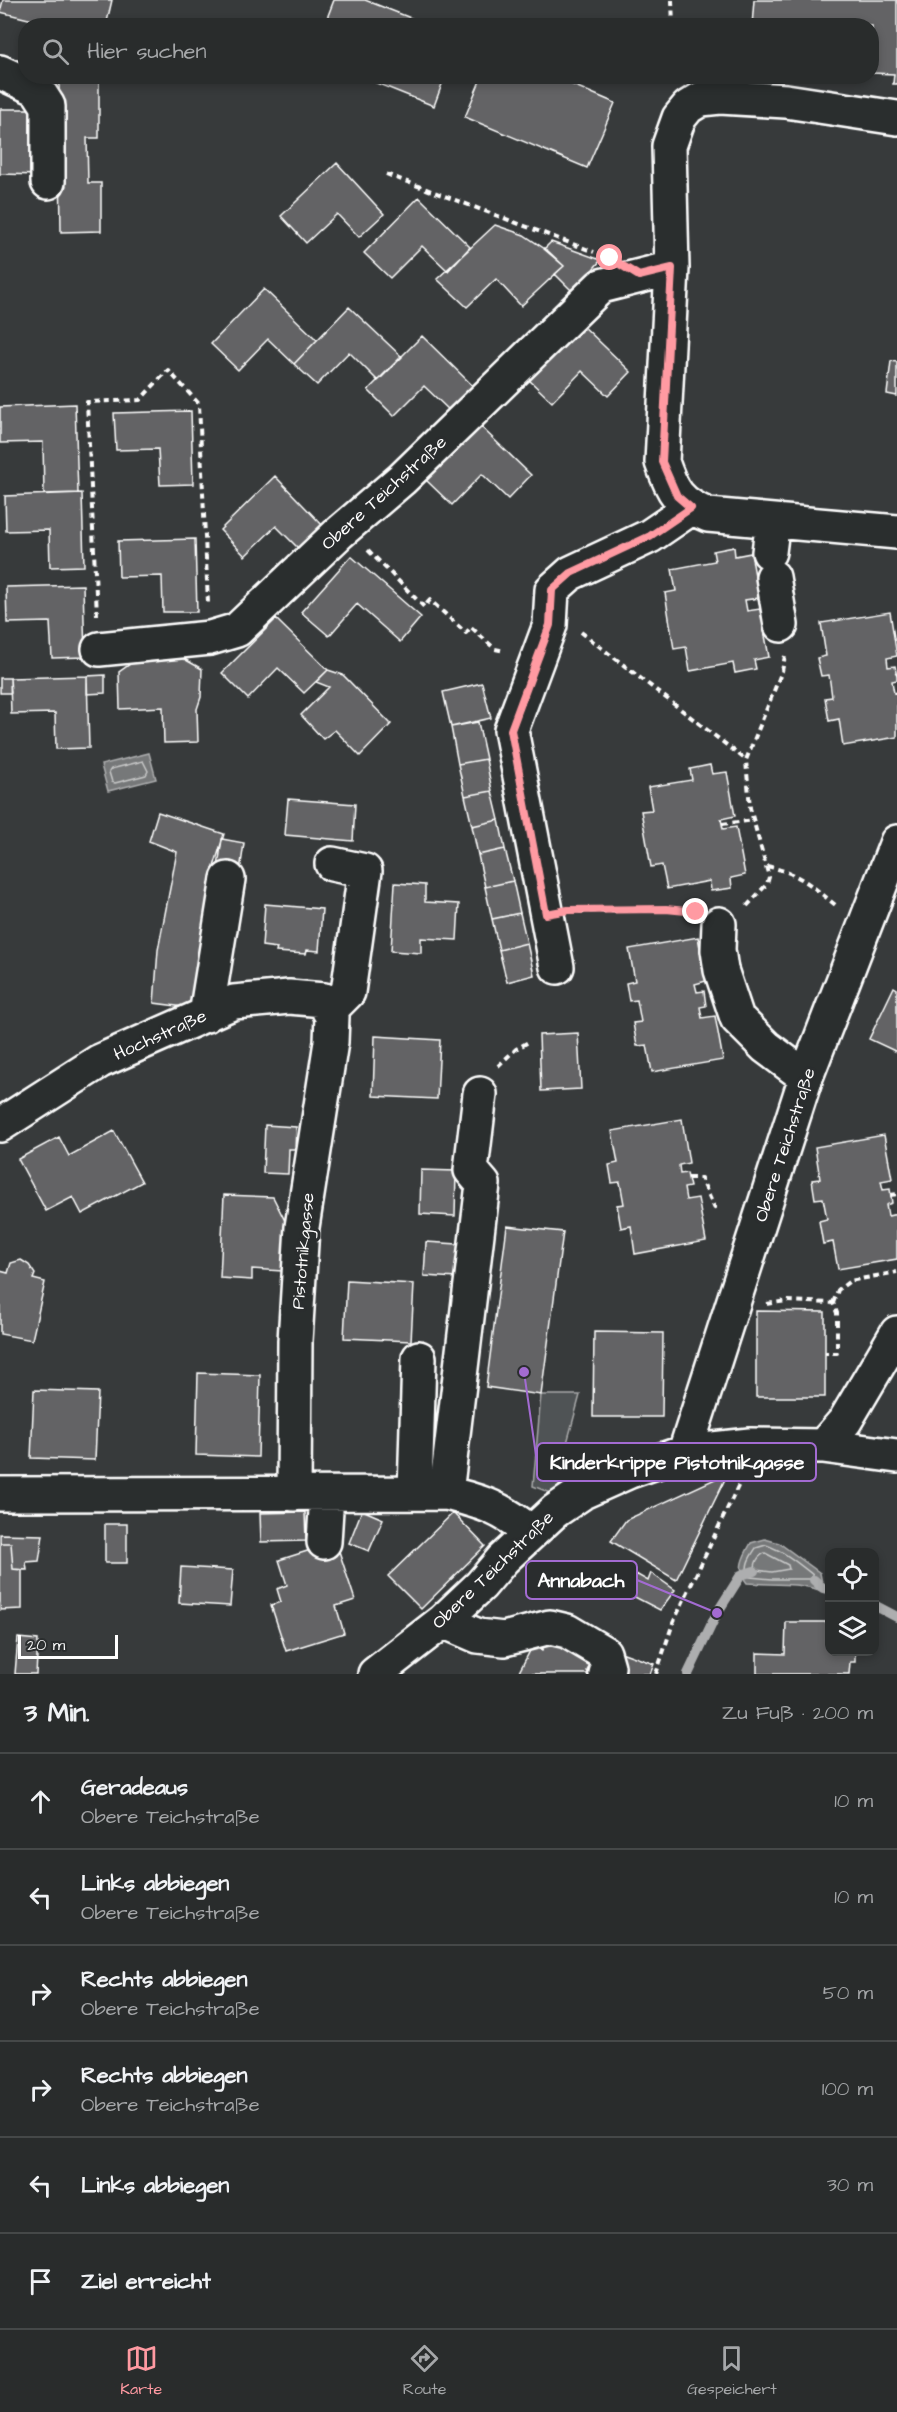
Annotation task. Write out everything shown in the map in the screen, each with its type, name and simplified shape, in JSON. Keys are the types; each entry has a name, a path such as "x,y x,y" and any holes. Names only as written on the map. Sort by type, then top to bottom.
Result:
{"street":[{"path":"0,72 18,80"},
{"path":"27,84 38,89 48,106 48,182"},
{"path":"897,118 786,102 720,97 701,99 688,107 679,118 669,146 672,268 662,462 677,496 691,508 708,515 770,551 897,532"},
{"name":"Obere Teichstraße","path":"99,649 210,638 237,630 339,533 402,479 601,286 672,268"},
{"path":"557,967 511,730 550,625 552,590 571,573 650,536 691,508"},
{"path":"770,551 781,625"},
{"name":"Obere Teichstraße","path":"685,1452 806,1077 897,842"},
{"path":"329,1011 348,992 365,872 332,864"},
{"path":"206,1015 228,879"},
{"path":"719,924 718,950 721,970 737,1018 765,1047 806,1077"},
{"name":"Hochstraße","path":"0,1125 100,1061 234,1002 289,997 324,1000 329,1011"},
{"name":"Pistotnikgasse","path":"294,1494 295,1341 302,1227 303,1163 331,1042 332,1016 329,1011"},
{"path":"431,1493 483,1184 471,1170 480,1094"},
{"path":"823,1446 845,1421 897,1333"},
{"path":"419,1358 431,1493"},
{"name":"Obere Teichstraße","path":"375,1674 443,1621 530,1532 583,1492 630,1471 685,1452 750,1445 823,1446 897,1456"},
{"path":"0,1494 431,1493 494,1507 510,1515 530,1532"},
{"path":"324,1542 327,1494"},
{"path":"443,1621 478,1636 504,1639 550,1627 567,1631 604,1653 608,1667 606,1674"}],"path":[{"path":"672,0 673,18"},
{"path":"386,174 610,258 639,276"},
{"path":"99,649 87,402 140,400 168,370 199,404 210,638"},
{"path":"363,545 424,607 430,600 466,633 471,627 495,649"},
{"path":"550,625 580,631 746,760"},
{"path":"546,914 568,910 666,909 696,912 719,924 744,910 756,898 767,884 769,877 750,808 746,760 785,661 781,625"},
{"path":"722,824 754,820"},
{"path":"767,866 791,872 808,882 863,928"},
{"path":"480,1094 506,1057 530,1041"},
{"path":"688,1178 701,1178 716,1209"},
{"path":"891,1195 897,1194"},
{"path":"825,1353 837,1353 837,1313 833,1303 838,1290 850,1281 897,1272"},
{"path":"763,1304 786,1301 833,1303"},
{"path":"656,1674 673,1623 742,1478"}],"shaded area":[{"path":"541,1395 580,1395 556,1495 533,1486"}],"water":[{"path":"149,753 156,779 108,791 101,765"},
{"path":"765,1539 779,1543 820,1573 823,1588 819,1590 792,1585 747,1583 741,1568 743,1558 751,1543"}],"building":[{"path":"3,0 112,0 108,18 24,18 0,12"},
{"path":"334,0 365,0 411,18 327,18"},
{"path":"754,0 897,0 897,84 893,84 894,74 879,73 879,18 753,18"},
{"path":"59,84 99,84 99,138 87,138 88,183 101,183 101,231 61,232"},
{"path":"379,84 442,84 434,106"},
{"path":"479,84 571,84 615,103 587,168 465,117"},
{"path":"0,109 40,109 40,175 0,174"},
{"path":"337,163 384,214 359,237 337,214 306,243 281,216"},
{"path":"419,197 470,247 448,271 422,246 390,278 364,253"},
{"path":"495,225 524,235 548,251 564,266 521,306 496,279 467,307 437,279"},
{"path":"551,242 601,260 573,292 555,274 564,266 544,249"},
{"path":"264,289 317,340 294,364 268,339 238,370 211,344"},
{"path":"349,307 402,357 378,381 349,352 317,385 294,364"},
{"path":"579,322 631,372 608,396 582,371 552,402 526,377"},
{"path":"422,336 475,388 451,412 424,386 394,416 368,390"},
{"path":"891,361 897,362 897,396 887,394"},
{"path":"75,404 78,493 44,494 43,442 0,443 0,407"},
{"path":"191,411 193,484 160,485 158,449 116,450 114,413"},
{"path":"479,425 531,475 508,499 482,474 452,505 426,480"},
{"path":"275,476 325,528 302,552 276,526 245,556 220,530"},
{"path":"82,493 84,566 50,567 49,530 6,531 5,496"},
{"path":"195,539 197,612 163,612 162,576 119,577 118,541"},
{"path":"734,547 735,556 751,553 759,598 745,600 747,611 760,609 769,657 754,660 756,669 735,673 733,663 690,671 686,647 674,649 665,593 676,591 672,569 715,561 713,551"},
{"path":"351,556 421,617 400,642 357,604 329,636 301,612"},
{"path":"83,585 85,657 52,658 50,622 7,623 6,587"},
{"path":"890,612 897,656 887,658 888,667 895,666 897,676 897,680 892,681 894,693 897,692 897,737 843,746 839,719 829,721 825,698 832,697 829,675 821,676 817,658 826,656 821,623"},
{"path":"276,619 328,670 304,693 278,668 248,699 222,673"},
{"path":"177,655 202,669 201,697 197,709 198,742 164,743 163,707 120,709 119,672 133,662"},
{"path":"328,670 343,675 391,724 360,756 335,730 323,739 301,715 329,687 316,682"},
{"path":"105,675 105,693 87,694 87,676"},
{"path":"87,676 89,748 56,749 55,713 11,714 10,678"},
{"path":"0,678 10,678 11,693 0,693"},
{"path":"482,683 491,718 451,727 443,692"},
{"path":"478,722 486,759 458,764 451,727"},
{"path":"486,759 492,791 465,796 458,764"},
{"path":"710,765 712,774 727,772 735,816 721,819 723,829 736,827 745,875 731,878 732,888 711,891 710,881 667,889 662,865 651,867 641,811 652,810 648,787 692,780 690,769"},
{"path":"492,791 499,820 472,826 465,796"},
{"path":"288,799 355,804 353,841 285,835"},
{"path":"158,812 224,834 214,867 192,1008 154,1003 158,950 177,852 149,841"},
{"path":"499,820 505,849 478,855 472,826"},
{"path":"222,839 244,843 239,878 217,874"},
{"path":"505,849 513,881 485,887 478,855"},
{"path":"513,881 520,913 492,919 485,887"},
{"path":"395,883 425,885 425,902 459,904 457,940 421,938 421,953 391,951"},
{"path":"265,904 322,909 319,951 307,950 306,954 276,952 277,948 262,946"},
{"path":"520,913 527,943 499,950 492,919"},
{"path":"698,937 706,981 695,984 697,992 704,991 706,1006 700,1007 702,1018 715,1016 723,1060 652,1072 647,1045 637,1046 633,1023 641,1022 637,1000 629,1001 626,983 635,981 629,949"},
{"path":"527,943 534,975 507,982 499,950"},
{"path":"894,987 897,989 897,1052 869,1039"},
{"path":"578,1033 581,1089 541,1091 539,1035"},
{"path":"375,1036 440,1040 437,1099 373,1096"},
{"path":"682,1119 689,1163 679,1165 680,1174 687,1173 690,1187 684,1188 686,1200 698,1198 706,1241 635,1254 631,1226 621,1228 617,1205 624,1204 620,1182 612,1183 609,1165 618,1163 612,1131"},
{"path":"265,1125 296,1127 295,1149 289,1149 288,1174 263,1173"},
{"path":"114,1131 142,1182 82,1214 73,1197 46,1211 18,1159 59,1137 69,1156"},
{"path":"884,1135 892,1179 881,1181 883,1190 890,1189 892,1203 886,1205 888,1216 897,1214 897,1259 838,1269 833,1242 823,1244 819,1221 827,1219 823,1198 815,1199 812,1180 820,1179 815,1147"},
{"path":"421,1170 456,1171 455,1216 420,1214"},
{"path":"224,1195 273,1197 286,1223 282,1271 252,1269 252,1280 220,1278"},
{"path":"507,1226 563,1232 541,1395 486,1387"},
{"path":"426,1242 458,1244 457,1278 424,1276"},
{"path":"21,1260 29,1265 35,1274 33,1279 45,1282 32,1340 0,1334 0,1271 8,1273 11,1263"},
{"path":"347,1280 414,1284 411,1341 344,1338"},
{"path":"756,1311 825,1312 825,1397 756,1397"},
{"path":"594,1332 663,1333 662,1417 593,1417"},
{"path":"198,1373 260,1375 258,1457 196,1455"},
{"path":"34,1390 98,1392 95,1460 31,1458"},
{"path":"728,1473 676,1580 611,1541 626,1520"},
{"path":"362,1510 383,1519 369,1551 349,1543"},
{"path":"305,1512 306,1541 261,1542 260,1513"},
{"path":"453,1513 485,1546 421,1609 388,1576"},
{"path":"105,1524 127,1524 127,1563 105,1563"},
{"path":"0,1534 43,1535 39,1561 26,1562 27,1570 13,1569 11,1543 0,1543"},
{"path":"336,1542 355,1600 336,1606 344,1633 286,1651 271,1605 281,1602 277,1589 287,1585 279,1560"},
{"path":"0,1543 11,1543 13,1569 22,1570 22,1609 0,1610"},
{"path":"181,1567 233,1570 230,1606 179,1603"},
{"path":"651,1573 675,1590 660,1610 625,1592 636,1574 648,1581"},
{"path":"786,1622 825,1622 825,1656 855,1656 855,1662 850,1662 849,1674 757,1674 757,1653 785,1654"},
{"path":"552,1631 596,1654 587,1671 593,1674 518,1674 533,1645 542,1650"},
{"path":"18,1638 38,1640 36,1674 15,1674"},
{"path":"621,1652 654,1664 650,1674 614,1674"}],"waterway":[{"path":"688,1674 717,1613 741,1575 754,1571"},
{"path":"814,1580 825,1588"},
{"path":"879,1608 897,1617"}],"place":[{"name":"Kinderkrippe Pistotnikgasse","path":"524,1372"},
{"name":"Annabach","path":"717,1613"}],"route":[{"path":"610,258 639,276 672,268 662,462 669,483 677,496 691,508 650,536 571,573 552,590 550,625 511,730 546,914 568,910 666,909 696,912"}]}
